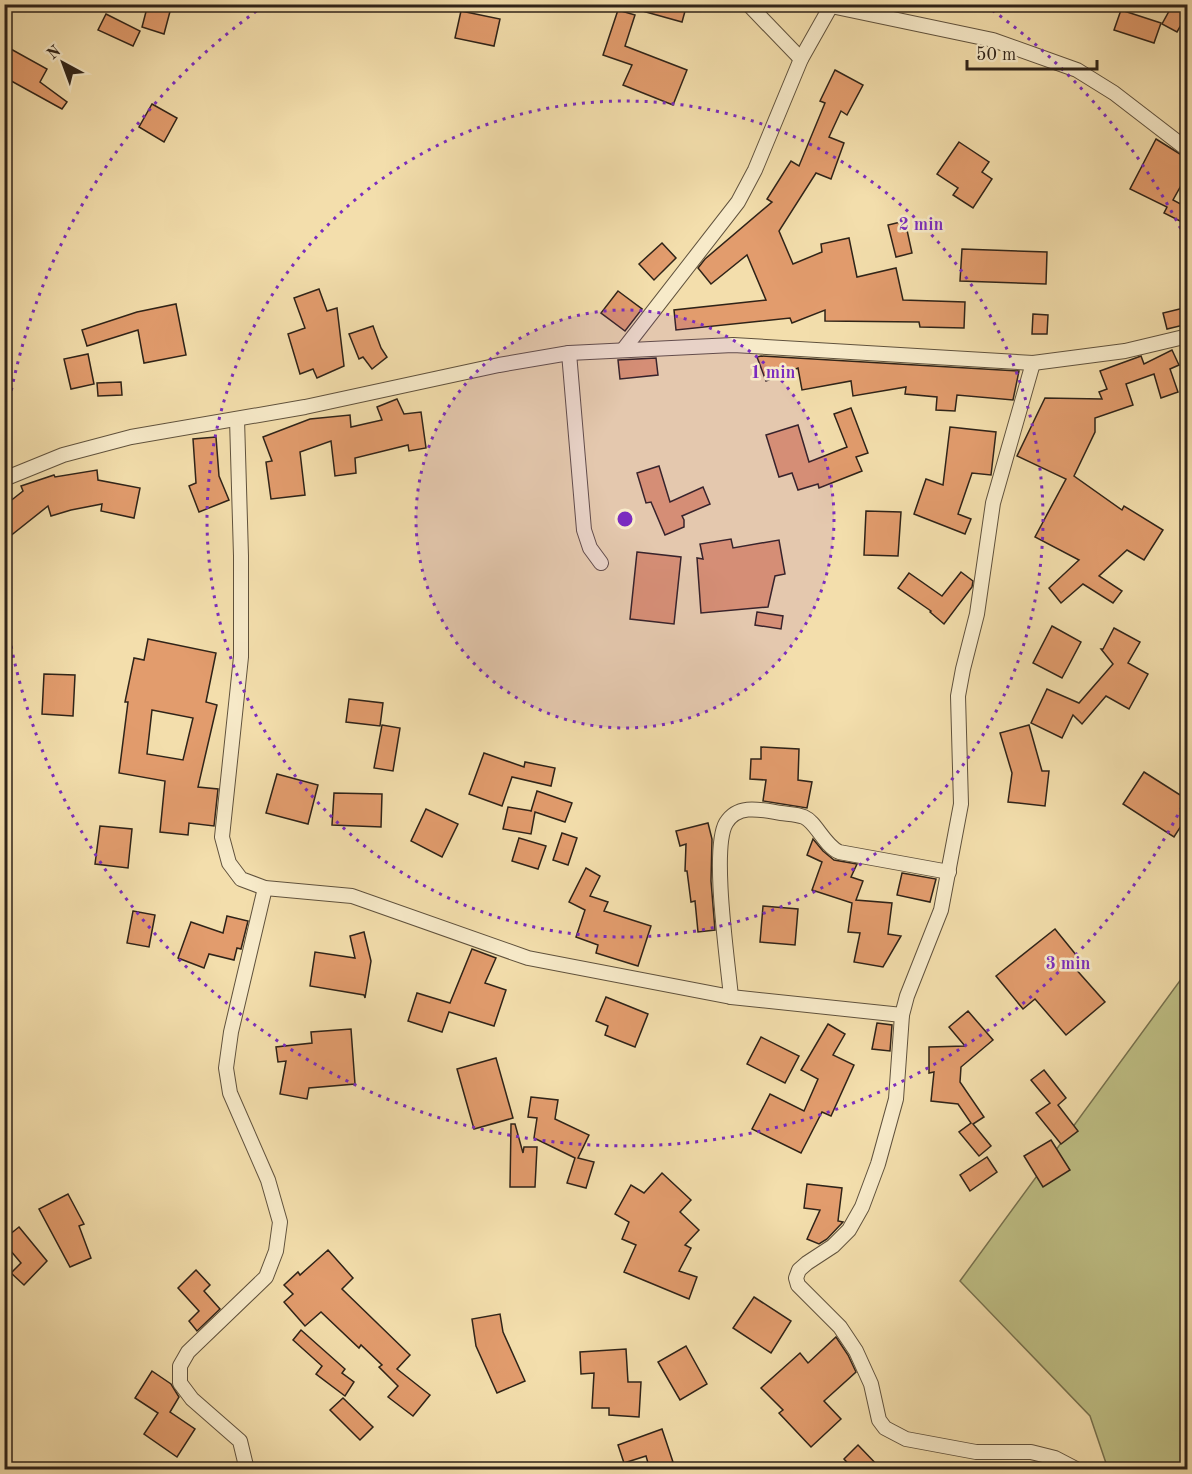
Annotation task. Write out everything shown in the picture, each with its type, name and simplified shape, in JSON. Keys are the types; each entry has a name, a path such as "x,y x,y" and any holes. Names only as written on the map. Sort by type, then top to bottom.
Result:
{"street":[{"path":"748,4 801,59"},
{"path":"623,350 738,202 755,170 801,59 831,5 993,40 1077,70 1114,93 1188,150"},
{"path":"4,479 63,455 131,437 305,407 499,365 569,353 733,345 1033,363 1125,351 1188,336"},
{"path":"569,353 584,530 590,548 601,563"},
{"path":"1033,363 993,503 976,614 958,696 962,804 942,910 907,996 902,1015 896,1099 878,1164 862,1207 849,1230 833,1246 799,1270 796,1278 798,1285 840,1327 856,1351 871,1384 879,1420 885,1428 906,1439 976,1452 1031,1452 1055,1458 1078,1470"},
{"path":"237,419 241,657 222,837 229,863 241,879 265,888 352,896 528,958 731,997 902,1015"},
{"path":"731,997 721,901 721,836 727,822 738,812 754,808 803,817 832,848 839,852 950,872"},
{"path":"247,1470 240,1442 192,1399 180,1383 180,1366 188,1352 266,1277 276,1251 280,1222 268,1180 230,1093 225,1068 231,1032 265,888"}],"green space":[{"path":"1187,964 1187,1469 1108,1469 1090,1416 960,1281 1182,978"}],"building":[{"path":"148,4 172,4 164,34 142,27"},
{"path":"636,4 687,4 682,22 635,9"},
{"path":"1173,4 1188,4 1188,13 1177,32 1162,24"},
{"path":"618,10 635,15 625,46 687,70 673,105 623,85 632,65 603,55"},
{"path":"1121,10 1161,23 1154,43 1114,30"},
{"path":"461,11 500,19 494,46 455,38"},
{"path":"106,14 140,31 133,46 98,30"},
{"path":"9,48 47,69 40,82 67,102 62,109 4,77 4,56"},
{"path":"835,70 863,85 847,115 841,111 829,137 844,143 831,179 816,173 779,231 793,264 822,252 821,244 849,238 857,277 896,268 903,300 965,302 964,328 920,327 919,322 825,321 825,310 792,323 790,318 676,330 674,310 766,300 747,255 711,284 698,268 705,259 772,202 767,199 791,161 799,166 825,103 820,101"},
{"path":"152,104 177,118 164,142 139,127"},
{"path":"1156,139 1188,159 1188,173 1173,200 1188,208 1188,216 1184,223 1164,213 1167,207 1130,189"},
{"path":"959,142 989,162 982,172 992,179 973,208 953,195 958,188 937,174"},
{"path":"905,221 912,253 896,257 888,225"},
{"path":"662,243 676,258 654,280 639,264"},
{"path":"962,249 1047,252 1046,284 960,281"},
{"path":"319,289 327,311 337,308 344,366 317,378 313,369 300,374 288,334 305,328 294,298"},
{"path":"618,291 642,309 625,331 601,313"},
{"path":"176,304 186,355 144,363 138,330 87,346 82,330 137,312"},
{"path":"1188,307 1188,324 1167,329 1163,313"},
{"path":"1033,314 1048,315 1047,334 1032,334"},
{"path":"373,326 387,357 372,369 363,357 359,359 349,334"},
{"path":"1172,350 1179,365 1170,369 1178,392 1161,398 1154,374 1126,384 1133,405 1095,418 1095,432 1074,476 1122,510 1124,506 1163,530 1144,560 1127,550 1099,576 1122,591 1113,603 1083,584 1061,603 1049,588 1079,560 1035,537 1066,479 1017,456 1045,398 1102,399 1099,392 1107,389 1100,371 1141,356 1144,364"},
{"path":"88,354 94,384 71,389 64,359"},
{"path":"757,357 1019,371 1013,400 957,395 955,411 936,410 937,397 905,394 906,387 853,396 851,381 802,390 798,368 766,381"},
{"path":"656,358 658,375 620,379 618,360"},
{"path":"121,382 122,395 98,396 97,383"},
{"path":"397,399 404,414 421,412 426,448 409,451 408,445 355,458 356,473 335,476 331,441 300,452 305,495 271,499 266,462 272,461 263,437 310,419 350,415 351,427 382,420 377,407"},
{"path":"851,408 868,453 856,457 862,471 819,488 818,484 798,490 792,473 779,477 766,435 798,425 809,462 847,447 834,414"},
{"path":"950,427 996,432 991,475 972,473 958,514 971,519 965,534 914,514 926,479 943,485"},
{"path":"216,437 219,476 229,500 199,512 189,486 196,483 193,439"},
{"path":"659,466 670,502 703,487 710,504 682,516 684,527 665,535 651,502 646,503 637,473"},
{"path":"97,470 98,480 140,488 134,518 101,511 102,504 51,516 48,506 4,541 4,506 23,491 21,486 54,475 55,477"},
{"path":"866,511 901,512 898,556 864,555"},
{"path":"731,539 733,548 779,540 785,574 775,576 768,607 701,613 697,558 703,559 700,544"},
{"path":"637,552 681,557 674,624 630,619"},
{"path":"961,572 973,581 972,587 944,624 931,611 898,588 909,573 942,596"},
{"path":"757,612 783,616 781,629 755,625"},
{"path":"1052,626 1081,642 1062,678 1033,663"},
{"path":"1114,628 1140,642 1128,663 1148,674 1129,709 1106,696 1082,724 1073,715 1062,738 1031,723 1047,689 1079,703 1113,664 1101,649"},
{"path":"148,639 216,653 206,702 217,705 198,787 218,789 214,826 189,823 188,835 160,832 165,781 119,773 128,702 125,702 134,658 144,660","holes":["152,710 193,718 183,760 147,754"]},
{"path":"44,674 75,675 73,716 42,714"},
{"path":"349,699 383,703 380,726 346,722"},
{"path":"382,725 400,728 393,771 374,768"},
{"path":"1029,725 1042,771 1049,771 1045,806 1008,802 1012,773 1000,733"},
{"path":"761,747 799,749 798,780 812,782 807,808 763,801 766,780 750,779 751,759 761,759"},
{"path":"484,753 524,767 525,762 555,768 551,786 512,777 502,806 469,794"},
{"path":"1144,772 1188,800 1188,815 1174,837 1123,804"},
{"path":"277,774 318,785 308,824 266,813"},
{"path":"537,791 572,803 565,822 535,812 531,834 503,829 508,807 531,811"},
{"path":"334,793 382,794 381,827 332,825"},
{"path":"426,809 458,824 442,857 411,841"},
{"path":"708,823 712,839 711,881 715,930 698,932 695,901 691,902 687,871 685,871 686,844 680,846 676,831"},
{"path":"100,826 132,829 128,868 95,864"},
{"path":"562,833 577,838 568,865 553,860"},
{"path":"519,838 546,846 538,869 512,861"},
{"path":"813,839 834,860 857,864 851,877 863,881 856,900 892,903 888,934 901,936 883,967 854,962 860,933 848,932 852,903 812,890 822,862 807,855"},
{"path":"586,868 600,876 590,896 608,902 604,911 651,926 638,966 596,953 598,945 576,937 585,910 569,902"},
{"path":"902,873 936,879 930,902 897,895"},
{"path":"763,906 798,909 795,945 760,942"},
{"path":"133,911 155,915 149,947 127,943"},
{"path":"227,916 248,921 241,949 237,948 234,960 209,954 204,968 178,958 191,922 223,933"},
{"path":"1055,929 1081,961 1074,967 1105,1002 1066,1035 1035,999 1023,1009 996,976"},
{"path":"364,932 371,961 365,998 364,995 310,986 315,952 355,958 350,936"},
{"path":"472,949 496,958 485,983 506,990 494,1026 449,1012 442,1032 408,1021 417,993 450,1003"},
{"path":"606,997 648,1014 635,1047 605,1035 608,1026 596,1021"},
{"path":"968,1011 993,1040 961,1067 960,1082 984,1117 973,1124 991,1146 979,1156 959,1132 971,1123 958,1104 931,1101 934,1072 929,1073 929,1047 965,1046 949,1027"},
{"path":"877,1023 892,1025 890,1051 872,1049"},
{"path":"828,1024 845,1034 833,1055 854,1065 831,1116 822,1112 801,1153 752,1129 770,1094 804,1111 818,1079 801,1070"},
{"path":"351,1029 355,1084 309,1088 307,1099 280,1094 286,1061 278,1062 276,1047 312,1043 311,1032"},
{"path":"761,1037 799,1056 785,1083 747,1064"},
{"path":"496,1058 513,1118 474,1129 457,1069"},
{"path":"1044,1070 1066,1098 1058,1105 1078,1131 1061,1144 1036,1113 1050,1103 1031,1080"},
{"path":"531,1097 558,1100 555,1119 589,1135 578,1158 594,1162 586,1188 567,1183 575,1158 534,1138 537,1118 528,1117"},
{"path":"511,1124 515,1124 523,1153 524,1147 537,1147 535,1187 510,1187"},
{"path":"1051,1140 1070,1170 1043,1187 1024,1156"},
{"path":"987,1157 997,1172 970,1191 960,1175"},
{"path":"662,1173 691,1200 680,1212 699,1230 685,1245 691,1248 679,1271 697,1277 689,1299 624,1272 636,1245 622,1239 629,1222 615,1214 631,1185 644,1193"},
{"path":"807,1184 842,1188 838,1221 843,1222 819,1244 807,1239 820,1210 804,1208"},
{"path":"68,1194 84,1224 79,1226 91,1258 70,1267 39,1209"},
{"path":"19,1227 47,1261 24,1285 11,1273 21,1263 4,1243 4,1239"},
{"path":"328,1250 353,1278 342,1289 410,1355 397,1369 430,1395 413,1416 388,1397 398,1386 379,1367 382,1365 361,1345 359,1348 321,1312 305,1326 284,1302 293,1294 284,1285 298,1272 300,1275"},
{"path":"196,1270 210,1285 204,1291 220,1309 197,1331 189,1321 199,1311 178,1288"},
{"path":"754,1297 791,1321 771,1353 733,1328"},
{"path":"500,1314 503,1332 525,1381 497,1393 476,1346 472,1319"},
{"path":"301,1330 345,1369 342,1373 354,1382 345,1396 316,1374 322,1366 293,1340"},
{"path":"836,1337 856,1372 824,1401 841,1419 811,1447 779,1413 783,1410 761,1388 800,1353 808,1363"},
{"path":"686,1346 707,1384 680,1400 658,1362"},
{"path":"626,1349 628,1382 641,1382 639,1417 609,1415 609,1408 592,1408 594,1373 581,1374 580,1352"},
{"path":"152,1371 171,1384 179,1397 170,1412 195,1429 177,1457 144,1434 158,1413 135,1398"},
{"path":"343,1398 373,1427 360,1440 330,1410"},
{"path":"662,1429 673,1462 650,1470 646,1456 624,1463 618,1445"},
{"path":"858,1445 882,1470 854,1470 844,1459"}]}
